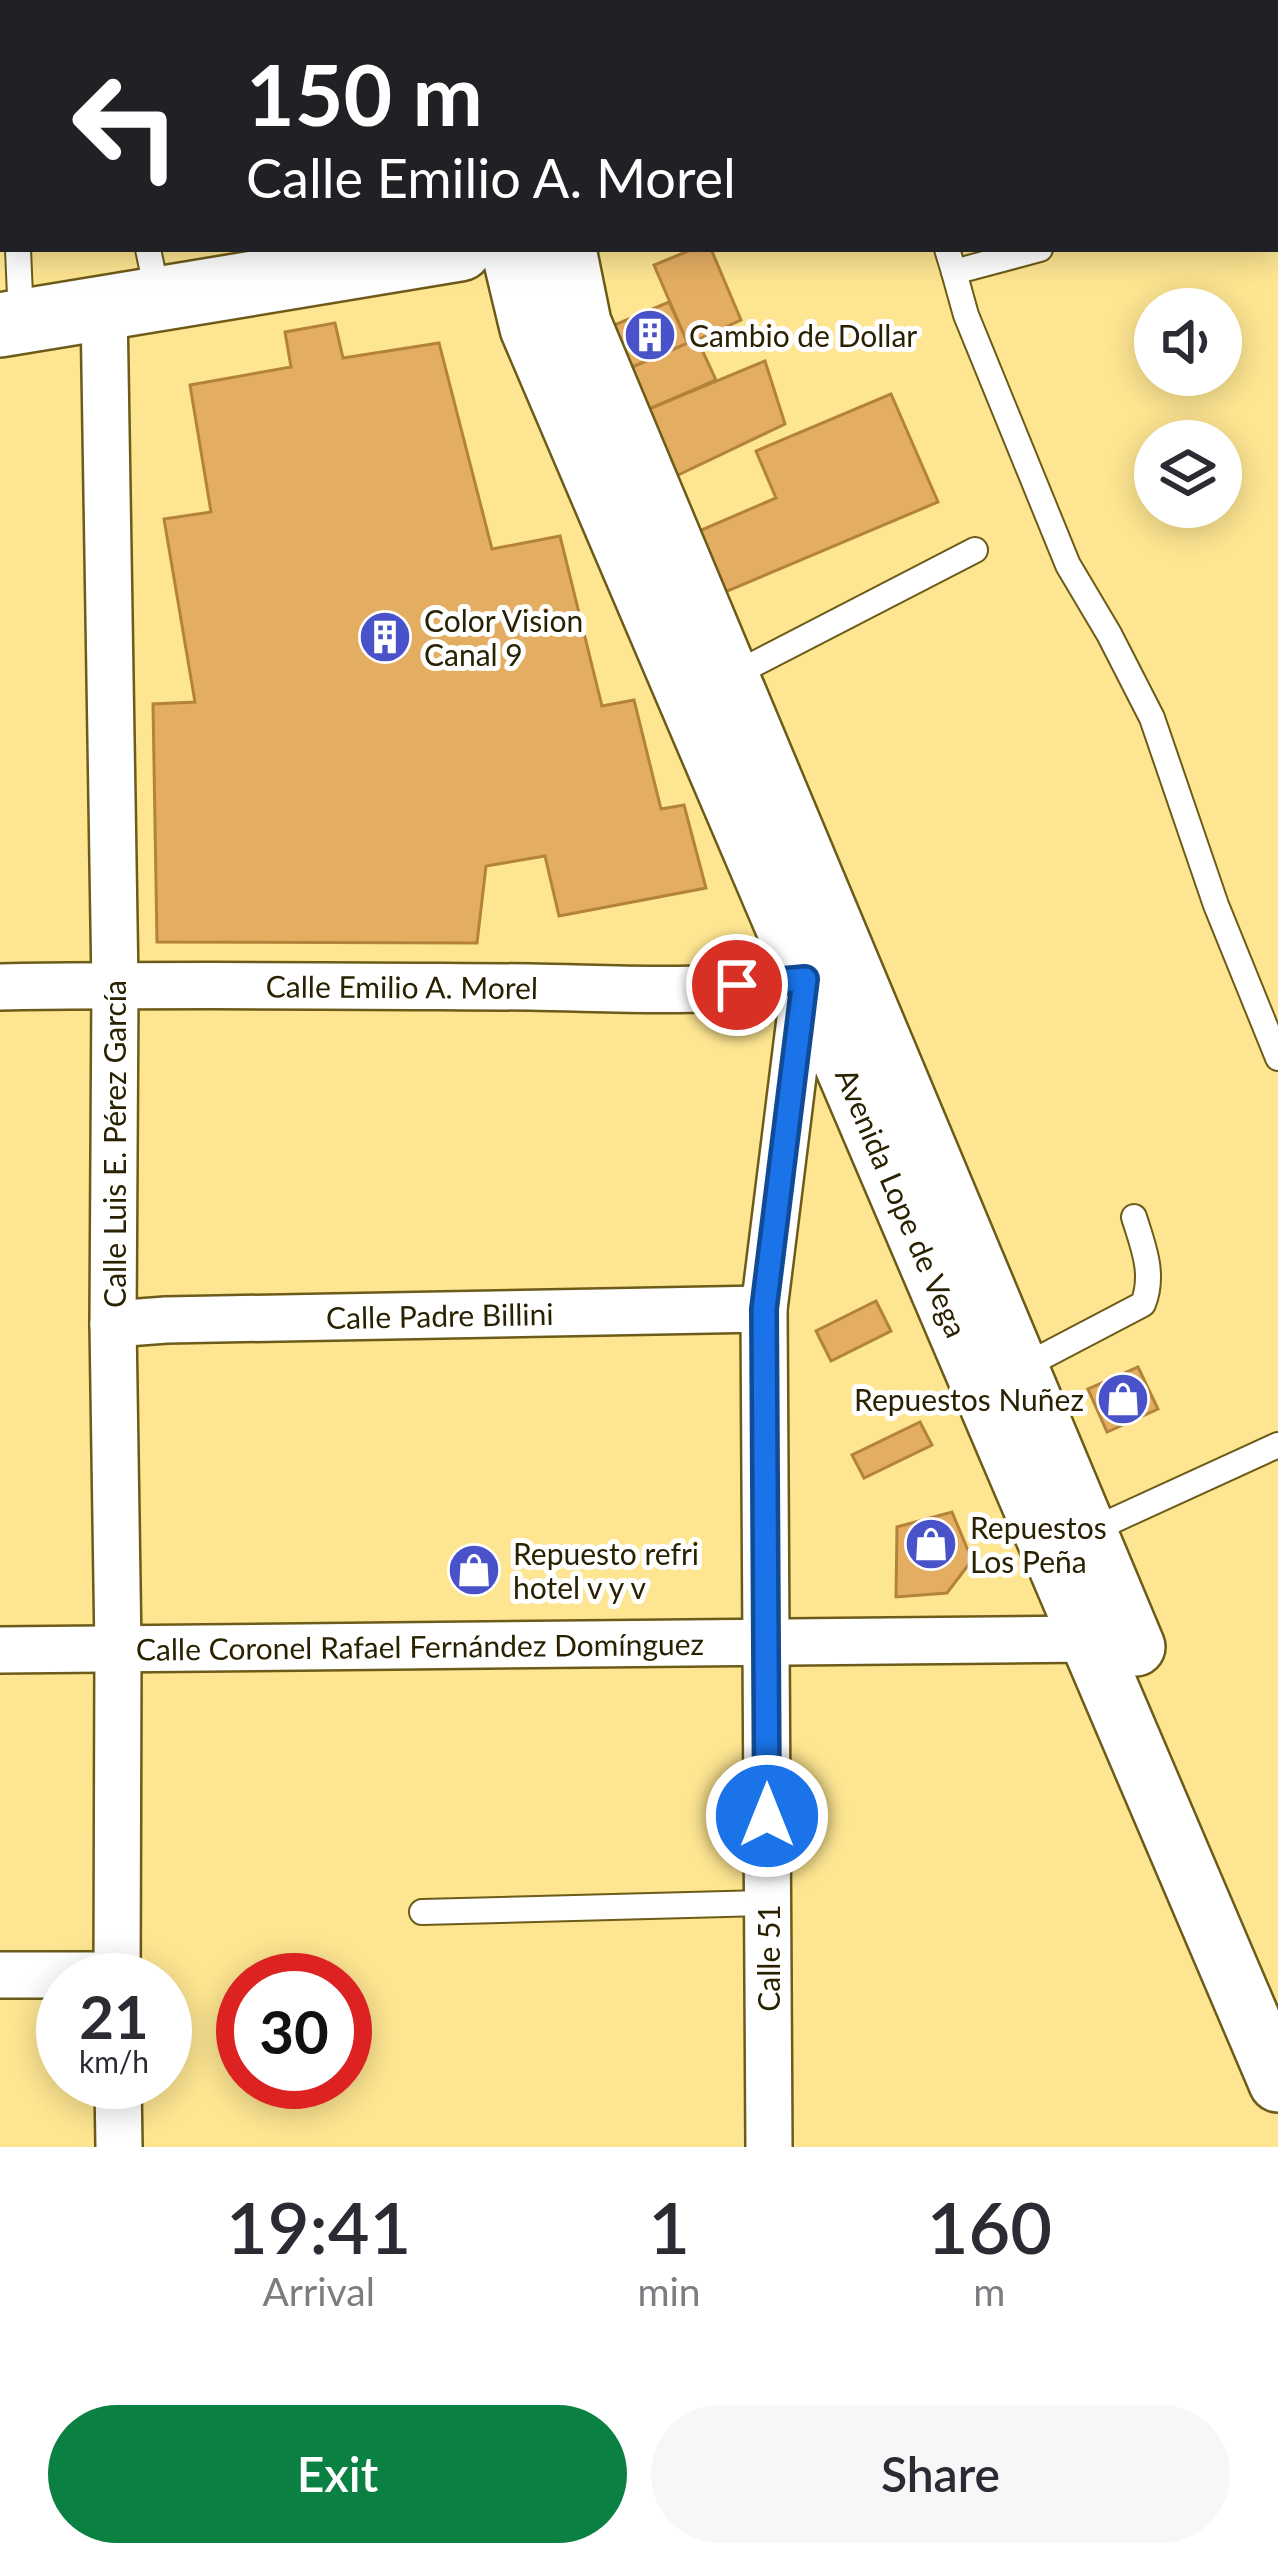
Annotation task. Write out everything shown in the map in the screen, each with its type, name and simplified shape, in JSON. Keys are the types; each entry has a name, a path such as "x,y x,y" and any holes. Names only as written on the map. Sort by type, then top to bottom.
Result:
{"main road":[{"path":"10,324 137,285 308,261 422,252"}],"street":[{"name":"Avenida Lope de Vega","path":"511,252 529,328 827,972 1019,1369 1088,1532 1110,1635 1278,2083"},
{"name":"Avenida Lope de Vega","path":"568,252 582,323 729,677 827,972 1110,1635 1278,1989"},
{"name":"Calle Luis E. Pérez García","path":"117,1953 116,985 137,285"},
{"name":"Calle Emilio A. Morel","path":"0,988 704,988 827,972"},
{"name":"Calle 51","path":"769,2147 764,1309 827,972"},
{"name":"Calle Padre Billini","path":"113,1324 764,1309"},
{"name":"Calle Coronel Rafael Fernández Domínguez","path":"0,1650 1110,1635"},
{"path":"0,1975 36,1976"},
{"path":"118,2109 119,2147"}],"lane":[{"path":"10,324 18,252"},
{"path":"1018,252 950,261 966,315 1068,565 1152,718 1216,905 1278,1058"},
{"path":"729,677 975,550"},
{"path":"1019,1369 1143,1304 1149,1290 1148,1266 1134,1216"},
{"path":"1088,1532 1278,1445"},
{"path":"422,1912 767,1903"}],"building":[{"path":"686,252 712,252 741,320 688,344 654,265"},
{"name":"Cambio de Dollar","path":"669,302 688,344 630,368 612,326"},
{"name":"Color Vision Canal 9","path":"335,323 343,358 439,343 492,549 560,536 602,706 634,700 661,809 684,805 706,888 559,916 545,856 486,866 477,943 157,942 153,704 195,702 164,519 211,512 190,385 291,367 285,332"},
{"path":"697,339 716,380 649,409 630,368"},
{"path":"765,361 785,424 676,476 649,409"},
{"path":"891,394 938,502 725,592 699,531 776,498 756,451"},
{"path":"876,1301 891,1331 831,1361 816,1331"},
{"name":"Repuestos Nuñez","path":"1138,1367 1158,1409 1107,1432 1088,1389"},
{"path":"920,1422 932,1445 864,1478 852,1455"},
{"name":"Repuestos Los Peña","path":"952,1512 972,1560 947,1593 896,1597 897,1527"}],"place":[{"name":"Cambio de Dollar","path":"650,335"},
{"name":"Color Vision Canal 9","path":"385,637"},
{"name":"Repuestos Nuñez","path":"1123,1399"},
{"name":"Repuestos Los Peña","path":"931,1544"},
{"name":"Repuesto refri hotel v y v","path":"474,1570"}],"route":[{"path":"737,985 805,979 764,1309 767,1816"}]}
